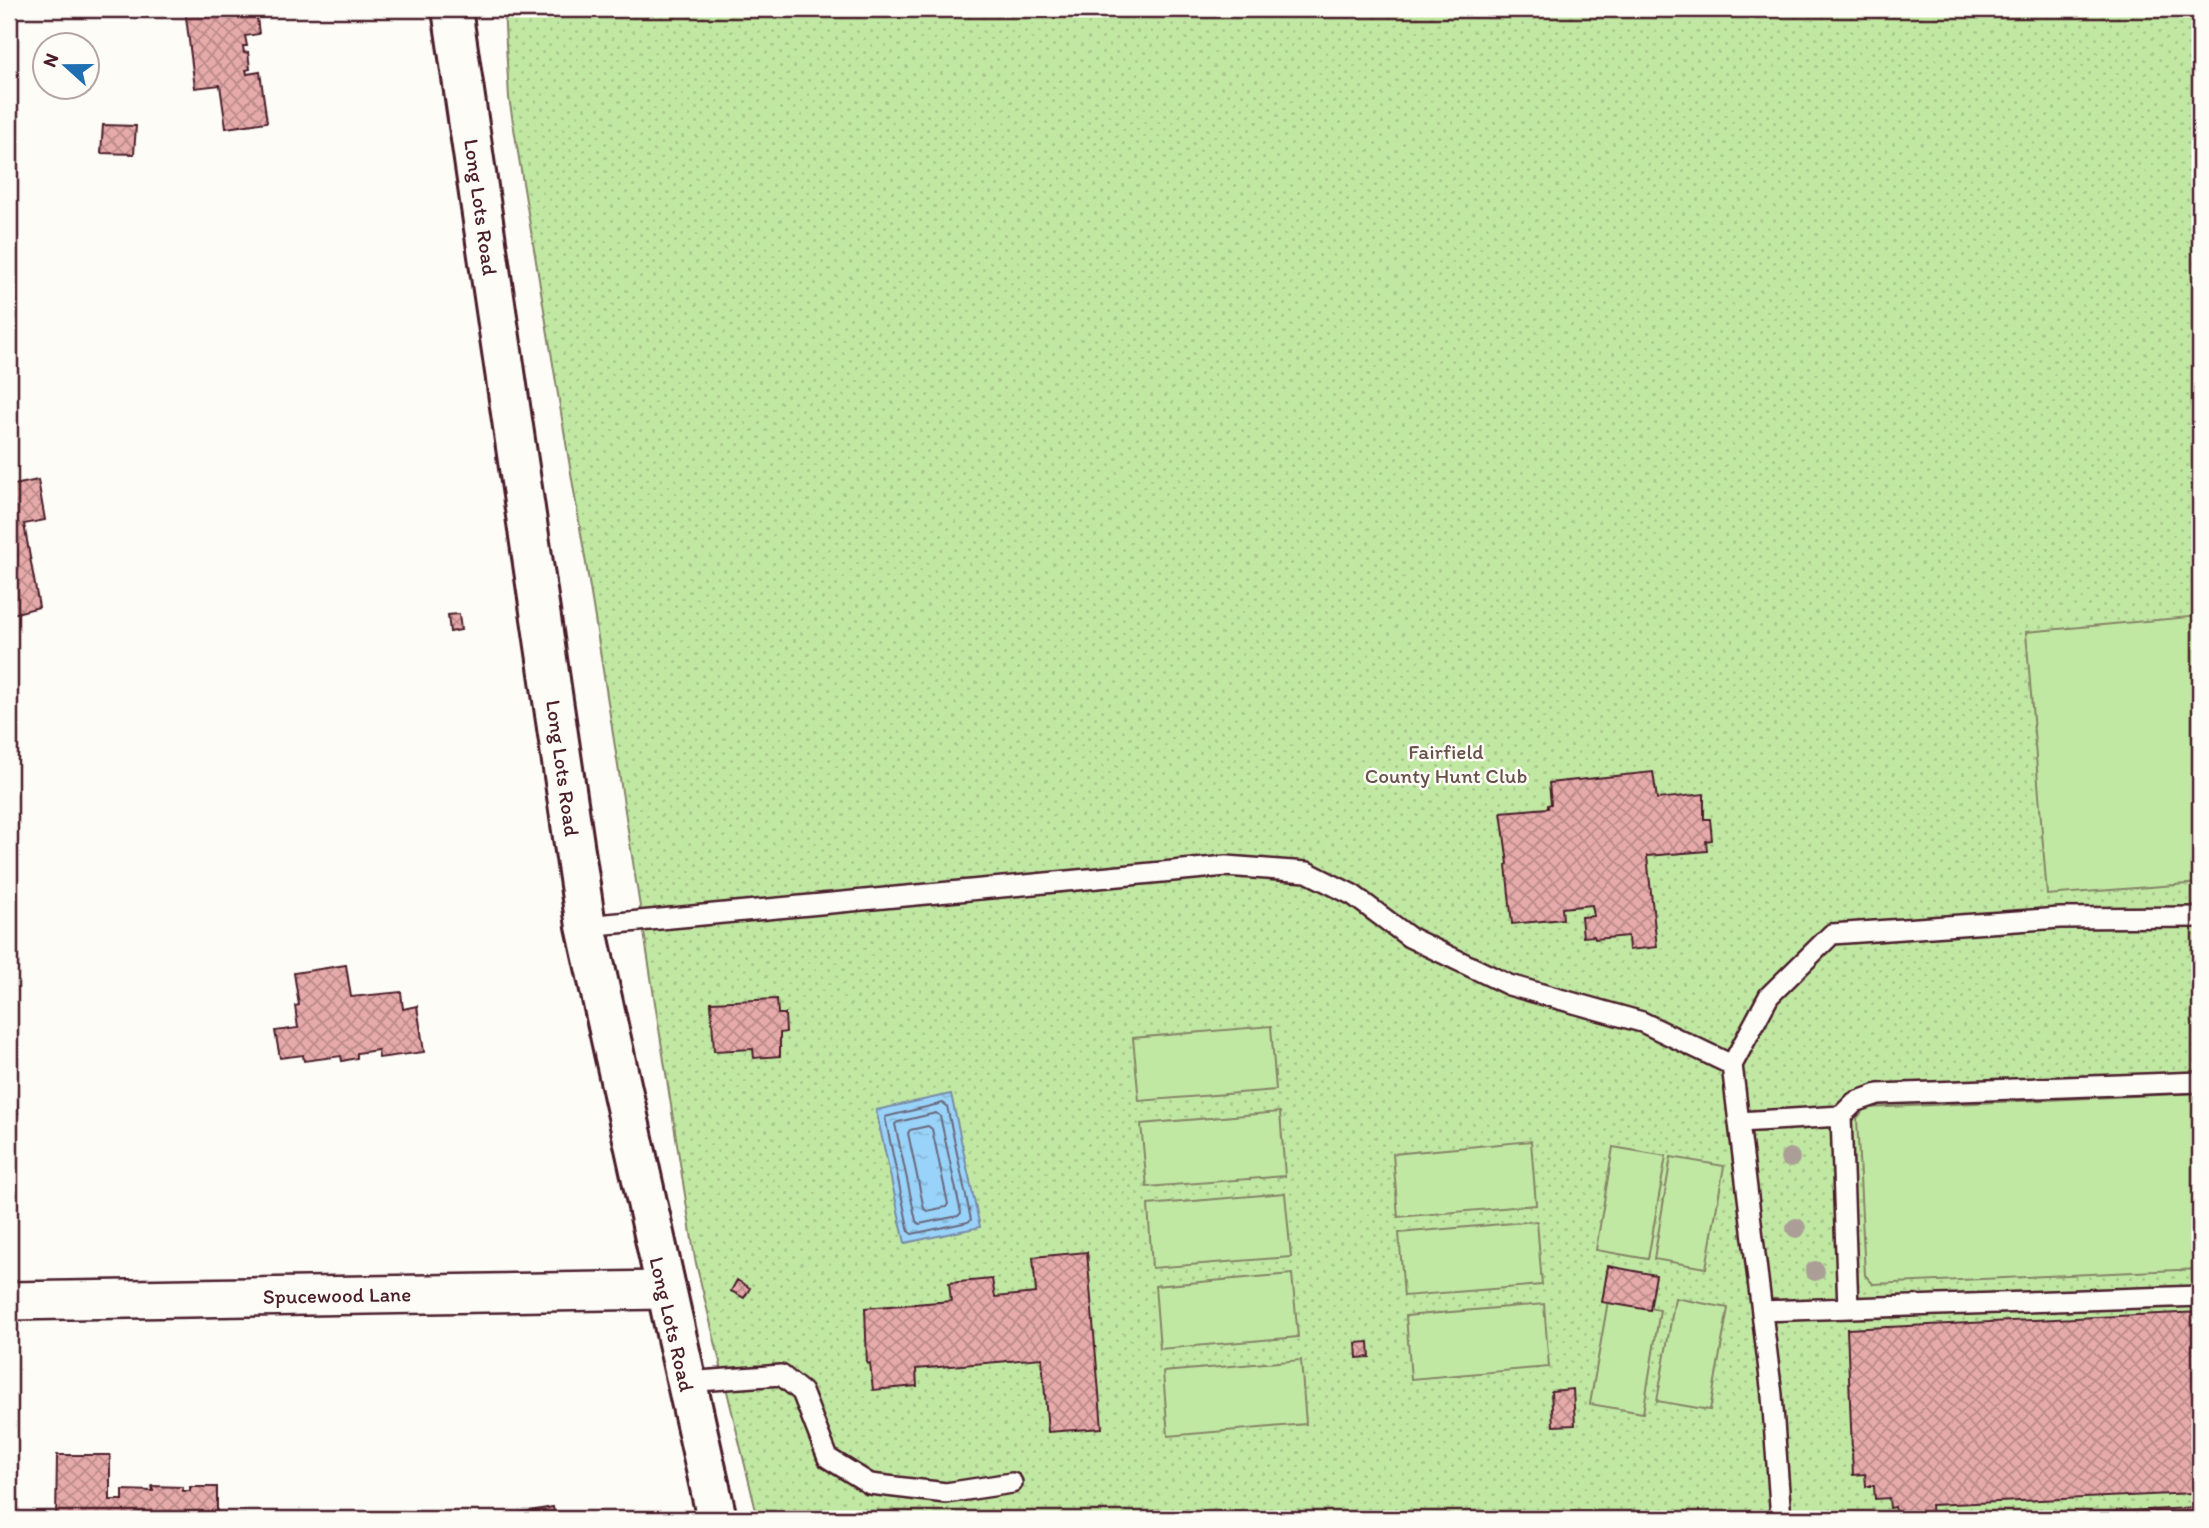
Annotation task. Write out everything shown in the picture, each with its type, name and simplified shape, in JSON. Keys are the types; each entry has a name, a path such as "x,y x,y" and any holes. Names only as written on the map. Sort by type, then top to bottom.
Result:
{"main road":[{"name":"Long Lots Road","path":"452,9 586,926 664,1290 717,1519"}],"street":[{"name":"Spucewood Lane","path":"9,1301 664,1290"}],"lane":[{"path":"586,926 1226,866 1307,873 1353,895 1409,937 1509,985 1642,1022 1732,1065"},
{"path":"1780,1519 1772,1395 1732,1065 1769,996 1832,934 2060,918 2200,917"},
{"path":"1739,1122 1841,1116 1855,1102 1878,1094 2200,1082"},
{"path":"1841,1116 1848,1308"},
{"path":"1762,1311 2200,1296"},
{"path":"685,1382 781,1375 802,1392 828,1458 870,1484 947,1493 1012,1483"}],"green space":[{"name":"Fairfield County Hunt Club","path":"504,9 2200,9 2200,1519 758,1519 695,1259 593,606 509,98"},
{"path":"2200,616 2200,883 2047,895 2026,632"},
{"path":"1271,1026 1276,1090 1139,1101 1133,1038"},
{"path":"2200,1093 2200,1269 1873,1284 1865,1275 1857,1118 1866,1108"},
{"path":"1280,1112 1285,1176 1147,1187 1141,1124"},
{"path":"1531,1141 1536,1205 1398,1217 1393,1154"},
{"path":"1613,1147 1666,1156 1648,1259 1596,1250"},
{"path":"1671,1157 1724,1166 1706,1268 1654,1259"},
{"path":"1285,1193 1291,1257 1152,1268 1148,1205"},
{"path":"1537,1221 1542,1285 1404,1296 1399,1233"},
{"path":"1292,1274 1298,1337 1160,1349 1155,1286"},
{"path":"1675,1298 1728,1308 1710,1410 1657,1401"},
{"path":"1608,1301 1660,1310 1643,1413 1590,1404"},
{"path":"1544,1304 1549,1367 1411,1379 1406,1316"},
{"path":"1301,1360 1306,1424 1168,1436 1163,1372"}],"water":[{"path":"951,1094 980,1227 905,1243 876,1110"}],"building":[{"path":"185,9 256,9 259,34 245,36 247,46 243,46 244,53 248,52 250,69 246,70 247,74 260,72 267,122 226,128 220,85 195,88"},
{"path":"103,125 136,126 134,154 101,153"},
{"path":"38,480 45,520 24,524 39,607 9,615 9,486"},
{"path":"459,614 461,630 450,632 448,615"},
{"path":"1653,772 1657,799 1704,794 1704,819 1710,819 1712,840 1706,841 1707,851 1647,856 1657,947 1629,950 1628,936 1595,939 1594,936 1583,937 1581,917 1594,916 1592,905 1562,908 1563,919 1512,924 1501,812 1548,808 1551,804 1549,783"},
{"path":"346,965 351,997 401,992 403,1009 417,1006 424,1052 379,1058 378,1050 357,1053 357,1058 342,1061 341,1056 304,1061 303,1055 280,1058 275,1031 298,1028 295,1006 299,1005 294,973"},
{"path":"777,999 778,1014 785,1014 786,1032 780,1033 780,1056 754,1058 753,1049 714,1051 711,1002"},
{"path":"9,1060 18,1113 9,1114"},
{"path":"1087,1252 1102,1428 1048,1432 1042,1358 916,1369 917,1386 873,1390 870,1363 867,1364 865,1308 951,1301 949,1283 992,1279 995,1297 1036,1293 1033,1257"},
{"path":"1608,1266 1656,1275 1650,1310 1602,1302"},
{"path":"737,1280 750,1288 744,1298 731,1291"},
{"path":"2200,1312 2200,1519 1945,1519 2193,1508 2193,1493 1931,1505 1932,1519 1896,1519 1895,1507 1890,1508 1889,1498 1875,1499 1874,1486 1866,1486 1865,1474 1853,1475 1847,1329"},
{"path":"1369,1342 1370,1357 1357,1358 1356,1343"},
{"path":"1573,1389 1575,1425 1553,1426 1551,1391"},
{"path":"57,1455 110,1455 110,1500 123,1500 123,1490 153,1491 152,1486 183,1487 183,1491 190,1491 190,1487 217,1487 217,1515 245,1515 245,1519 56,1519"},
{"path":"553,1507 555,1519 485,1519"}]}
